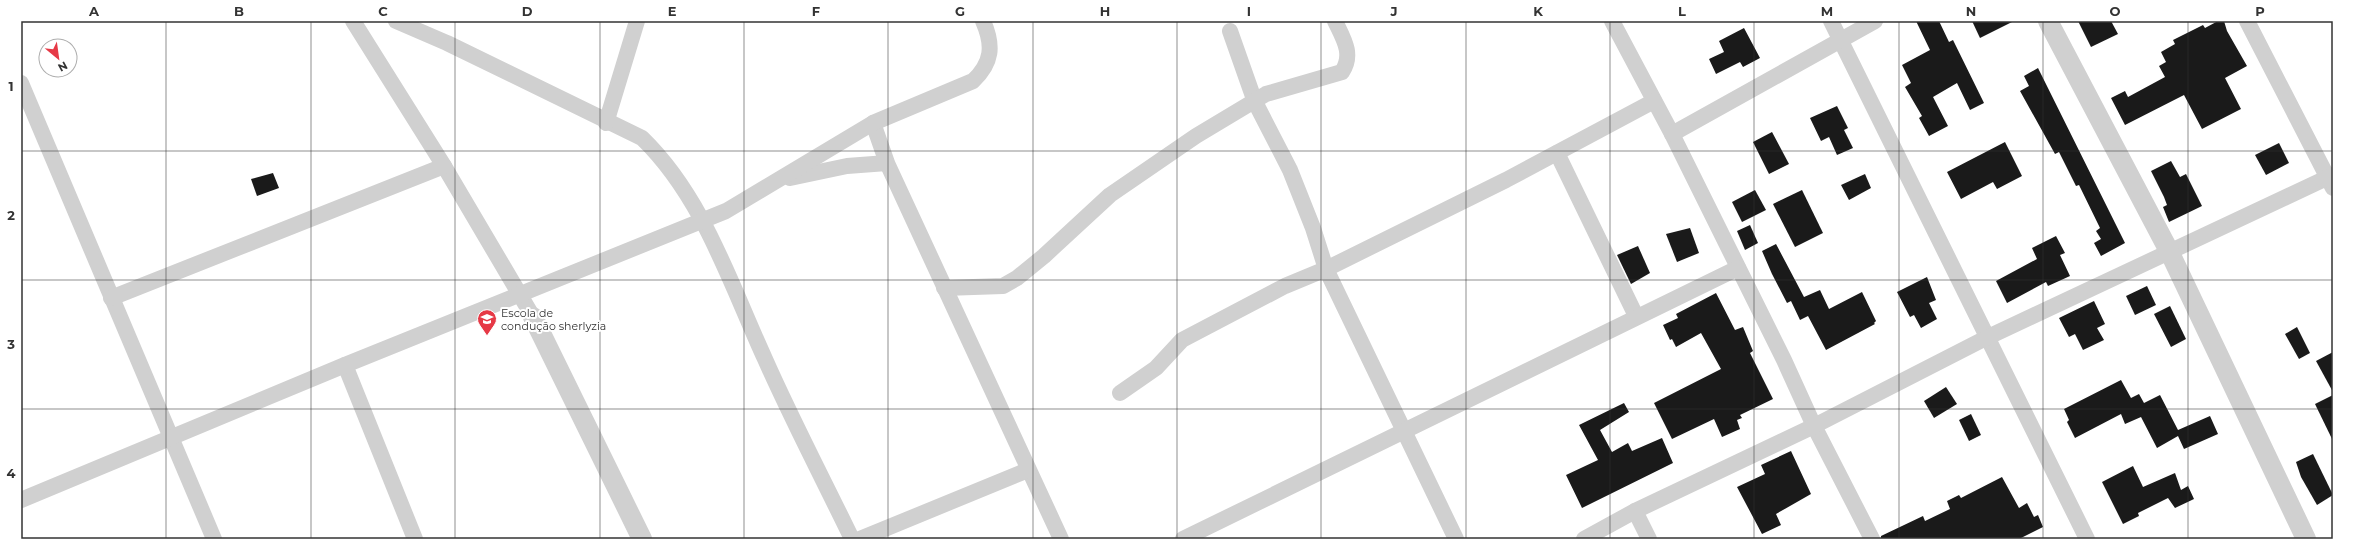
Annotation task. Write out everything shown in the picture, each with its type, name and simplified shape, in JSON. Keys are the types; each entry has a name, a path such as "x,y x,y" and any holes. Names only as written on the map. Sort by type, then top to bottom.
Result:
{"street":[{"path":"353,21 444,166 521,295 642,539"},
{"path":"396,21 447,43 606,123 642,138 663,159 702,220 784,402 852,539"},
{"path":"606,123 637,21"},
{"path":"21,500 345,365 726,211 873,123 973,81 989,61 987,30 983,21"},
{"path":"944,288 1002,286 1017,278 1044,256 1110,195 1196,136 1255,102 1266,94 1342,72 1348,63 1348,48 1335,21"},
{"path":"1612,21 1672,134 1784,360 1814,426 1872,539"},
{"path":"1831,21 1986,338 2087,539"},
{"path":"1672,134 1875,21"},
{"path":"2048,21 2169,251 2306,539"},
{"path":"1584,539 1635,511 1814,426 1986,338 2169,251 2331,180 2247,21"},
{"path":"1230,31 1255,102 1290,170 1313,228 1326,269 1456,539"},
{"path":"21,83 214,539"},
{"path":"1120,393 1156,368 1182,340 1285,286 1326,269 1557,153 1654,101"},
{"path":"873,123 887,163 1061,539"},
{"path":"1557,153 1636,316"},
{"path":"780,180 847,166 887,163"},
{"path":"111,298 444,166"},
{"path":"1184,539 1583,345 1636,316 1738,268"},
{"path":"345,365 416,539"},
{"path":"860,539 1028,470"},
{"path":"1635,511 1649,539"}],"building":[{"path":"1916,21 1939,21 1949,42 1953,40 1984,103 1970,110 1957,83 1933,97 1948,126 1929,136 1919,118 1922,116 1905,87 1911,83 1902,65 1930,50"},
{"path":"1972,21 2014,21 1980,38"},
{"path":"2078,21 2111,21 2118,34 2091,47"},
{"path":"2218,21 2224,21 2227,31 2247,66 2225,78 2241,109 2202,129 2184,95 2125,125 2111,98 2125,91 2128,97 2165,77 2159,66 2166,62 2161,52 2175,44 2173,40 2203,25 2205,28"},
{"path":"1744,28 1760,58 1743,67 1740,62 1716,74 1709,59 1724,52 1719,41"},
{"path":"2038,68 2125,243 2101,256 2094,243 2101,239 2096,231 2100,228 2079,185 2076,186 2059,152 2055,154 2020,91 2029,86 2024,76"},
{"path":"1837,106 1848,128 1844,130 1853,148 1837,155 1829,137 1821,141 1810,118"},
{"path":"1772,132 1789,164 1769,174 1753,142"},
{"path":"2005,142 2022,176 1997,189 1993,182 1961,199 1947,172"},
{"path":"2279,143 2289,163 2266,175 2255,155"},
{"path":"2171,161 2180,177 2186,174 2202,206 2169,222 2163,207 2167,205 2151,171"},
{"path":"273,173 279,188 257,196 251,179"},
{"path":"1865,174 1871,188 1849,200 1841,185"},
{"path":"1755,190 1766,210 1742,222 1732,202"},
{"path":"1802,190 1823,233 1795,247 1773,204"},
{"path":"1750,225 1758,243 1745,250 1737,231"},
{"path":"1690,228 1699,253 1677,262 1666,234"},
{"path":"2056,236 2065,253 2060,255 2070,276 2048,286 2046,282 2007,303 1996,281 2037,259 2032,248"},
{"path":"1776,244 1804,297 1820,290 1829,309 1862,292 1876,321 1874,323 1875,324 1826,350 1808,316 1800,320 1791,301 1787,303 1772,274 1762,251"},
{"path":"1638,246 1650,273 1631,284 1617,255"},
{"path":"1927,277 1936,300 1929,303 1937,319 1921,328 1914,315 1910,317 1897,292"},
{"path":"2147,286 2156,305 2135,315 2126,296"},
{"path":"1716,293 1735,330 1743,327 1753,351 1750,353 1773,399 1740,415 1742,418 1737,420 1740,429 1722,437 1714,419 1672,439 1654,403 1721,369 1701,333 1676,347 1672,339 1670,340 1663,325 1678,318 1676,314"},
{"path":"2094,301 2105,324 2097,328 2104,340 2083,350 2075,334 2069,337 2059,318"},
{"path":"2170,306 2186,339 2171,347 2154,314"},
{"path":"2297,327 2310,353 2299,359 2285,334"},
{"path":"2333,352 2333,392 2316,361"},
{"path":"2121,380 2131,398 2139,394 2144,403 2160,395 2178,430 2210,416 2218,434 2184,449 2178,436 2157,448 2141,417 2125,424 2121,414 2075,438 2067,422 2069,420 2064,409"},
{"path":"1946,387 1957,404 1934,418 1924,401"},
{"path":"2333,395 2333,441 2315,404"},
{"path":"1624,403 1629,412 1600,430 1612,452 1628,443 1632,451 1662,438 1673,463 1582,508 1566,475 1598,460 1579,425"},
{"path":"1971,414 1981,435 1969,441 1959,420"},
{"path":"1791,451 1811,494 1776,514 1781,525 1762,534 1737,487 1765,474 1761,465"},
{"path":"2313,454 2333,495 2317,505 2301,477 2296,462"},
{"path":"2133,466 2143,487 2175,473 2181,490 2188,486 2194,499 2175,508 2168,498 2138,513 2139,516 2123,524 2102,482"},
{"path":"2002,477 2019,508 2027,503 2034,517 2038,515 2043,527 2019,539 1881,539 1881,536 1923,516 1925,521 1950,509 1947,501 1959,495 1961,498"}],"place":[{"name":"Escola de condução sherlyzia","path":"487,336"}]}
